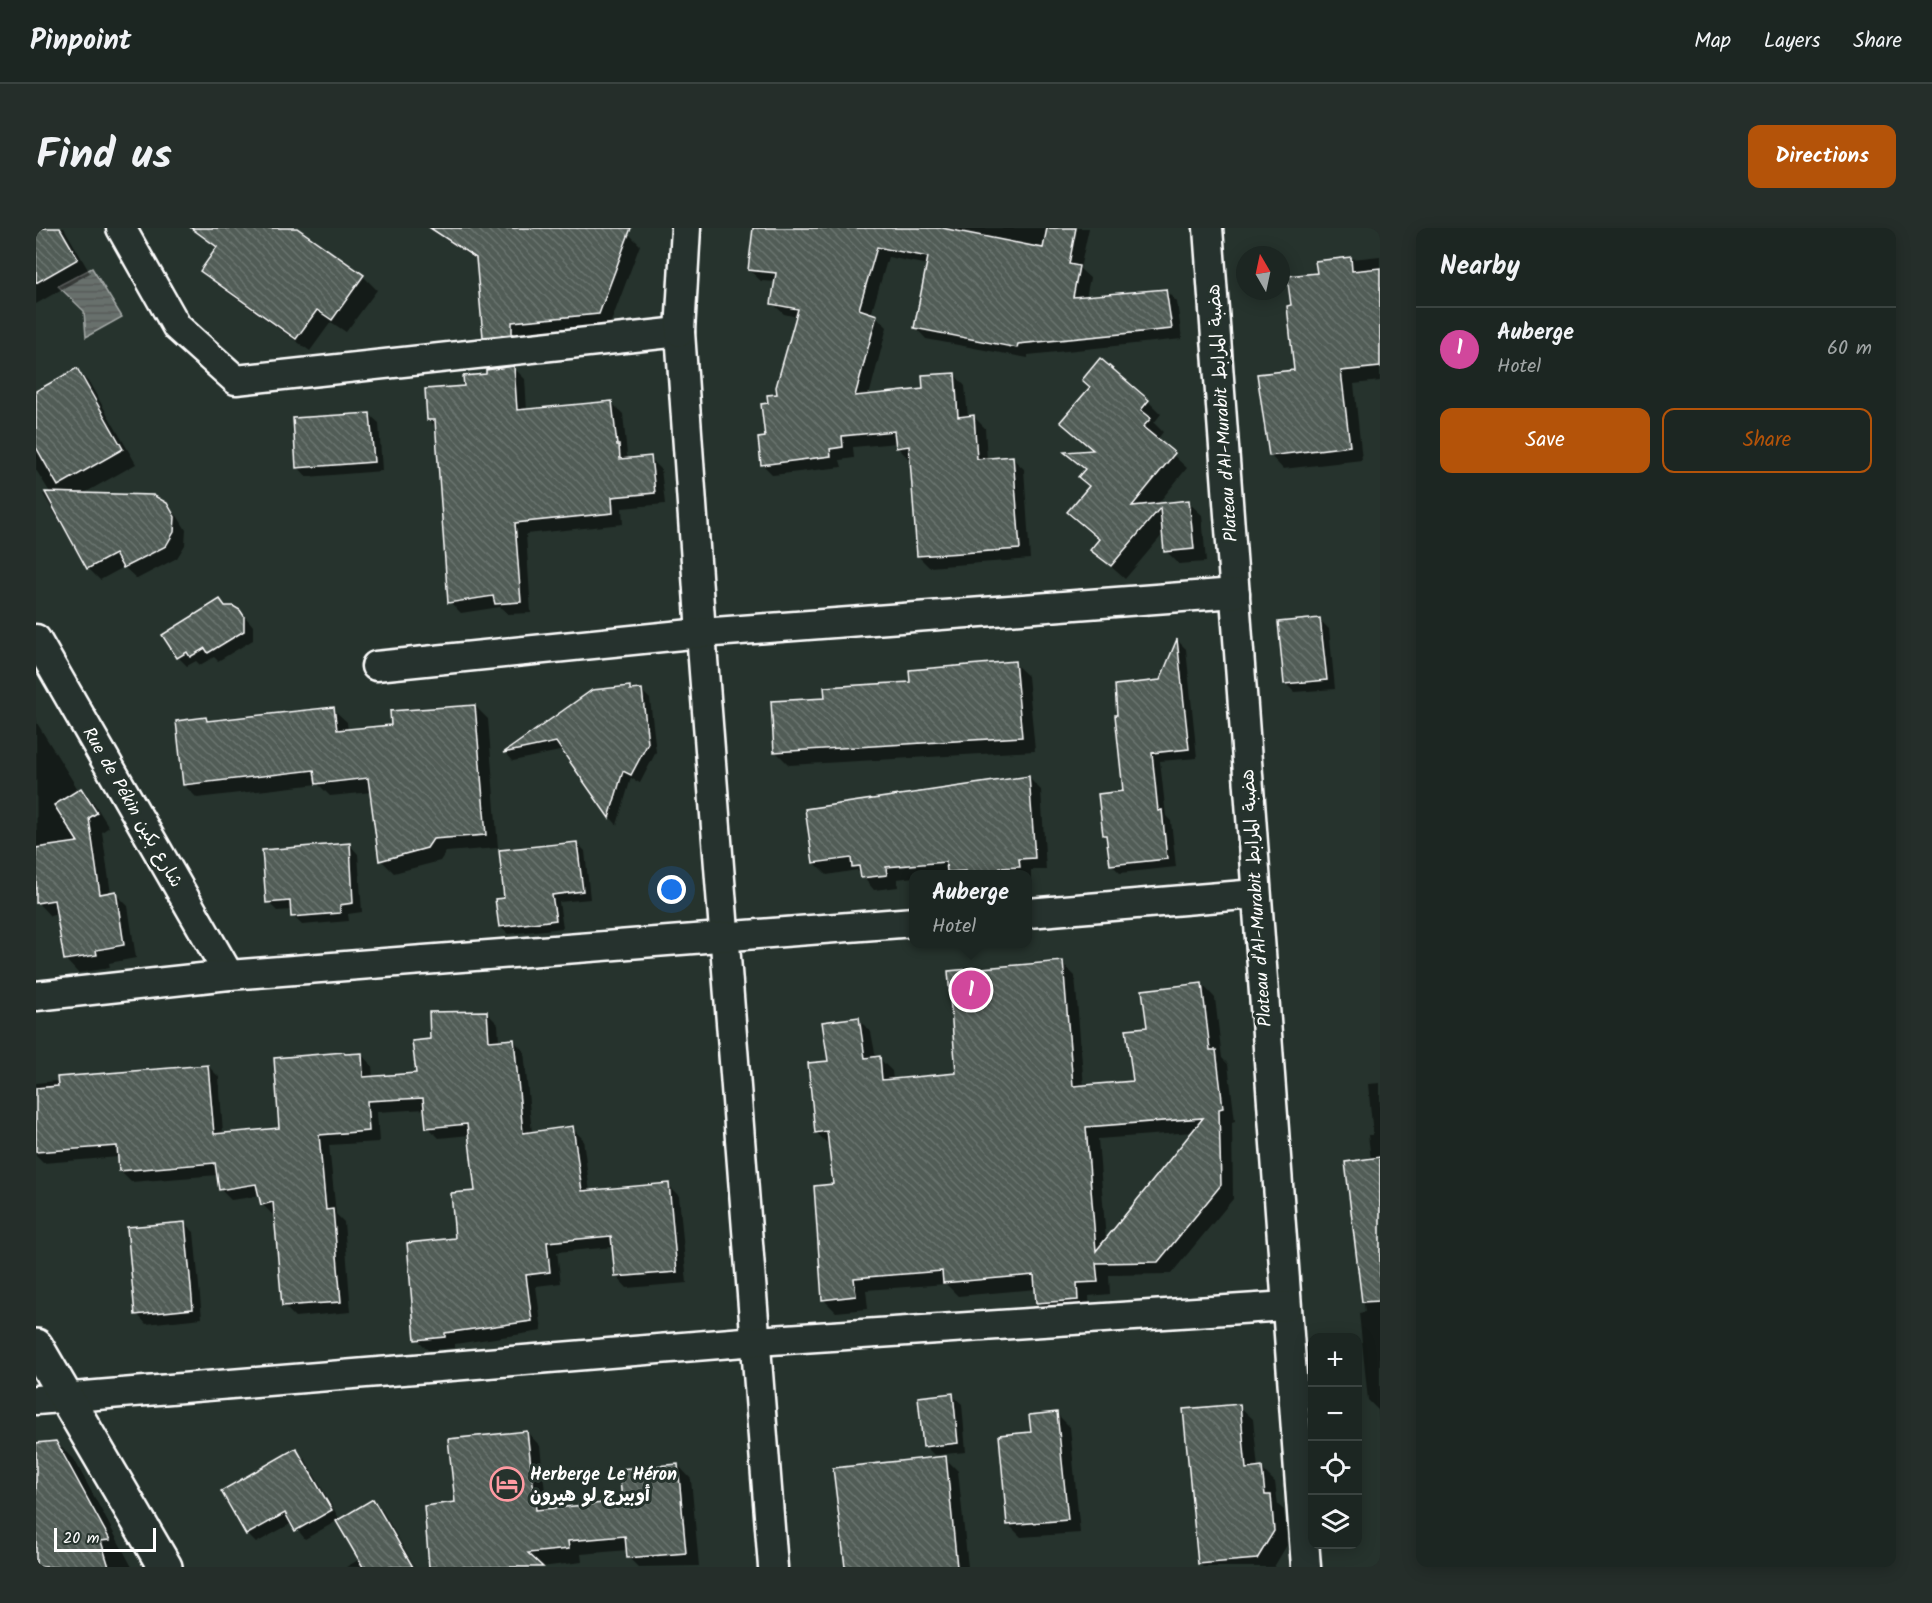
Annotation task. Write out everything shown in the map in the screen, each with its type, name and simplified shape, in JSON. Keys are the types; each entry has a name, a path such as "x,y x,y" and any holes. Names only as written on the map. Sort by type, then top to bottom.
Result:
{"street":[{"path":"121,228 177,327 236,380 680,332"},
{"path":"686,228 680,332 773,1567"},
{"name":"Plateau d'Al-Murabit هضبة المرابط","path":"1208,228 1306,1567"},
{"path":"376,666 701,633 1235,593"},
{"name":"Rue de Pékin شارع بكين","path":"36,639 229,975"},
{"path":"1032,913 1256,894"},
{"path":"36,996 229,975 909,922"},
{"path":"52,1399 756,1341 1286,1306"},
{"path":"36,1346 52,1399 165,1567"}],"shaded area":[{"path":"92,268 122,317 86,337 84,311 58,286"}],"building":[{"path":"36,228 60,228 78,259 36,283"},
{"path":"191,228 297,228 364,275 332,320 317,310 296,339 200,271 217,247"},
{"path":"430,228 631,228 599,314 512,322 512,334 483,337 476,258"},
{"path":"753,228 942,228 1043,248 1047,228 1076,228 1069,264 1079,266 1073,297 1166,289 1172,329 1018,344 1017,348 914,328 928,257 877,247 859,309 877,315 855,396 923,389 922,375 955,373 958,417 974,415 977,459 1013,456 1020,549 917,556 909,446 896,448 894,431 842,436 843,447 830,449 831,456 761,465 758,438 765,437 761,404 768,403 767,395 777,394 776,387 798,309 771,304 776,273 748,270"},
{"path":"1351,257 1352,271 1380,268 1380,367 1341,371 1350,446 1269,456 1257,374 1294,370 1287,306 1291,305 1290,276 1317,273 1315,261"},
{"path":"1100,358 1149,400 1141,410 1151,418 1143,427 1175,453 1132,506 1189,500 1194,549 1164,552 1160,508 1111,566 1090,550 1099,539 1067,512 1089,486 1078,477 1085,469 1064,452 1093,450 1060,422 1090,387 1082,380"},
{"path":"514,366 517,410 612,401 620,459 651,456 655,493 612,497 613,513 515,523 521,602 495,604 493,596 448,603 435,420 427,420 425,389 464,386 463,376 486,374 486,370"},
{"path":"77,368 123,449 58,486 36,447 36,391"},
{"path":"370,413 374,462 296,468 293,418"},
{"path":"45,492 153,495 167,503 175,517 174,532 166,546 123,568 115,554 87,569"},
{"path":"220,599 225,606 233,606 240,610 244,616 244,631 208,653 205,648 190,657 187,652 177,658 162,635"},
{"path":"1320,618 1327,680 1284,684 1278,622"},
{"path":"1177,639 1189,749 1152,753 1158,811 1162,810 1167,859 1110,865 1106,835 1103,835 1098,794 1123,791 1115,715 1117,715 1115,685 1160,680"},
{"path":"1015,661 1022,737 774,752 771,701 825,698 824,687 910,682 909,670"},
{"path":"630,686 630,690 642,689 648,743 631,775 623,771 609,818 556,742 503,753 592,690"},
{"path":"475,705 486,835 433,839 427,848 379,861 368,778 316,784 314,770 183,785 176,721 206,717 207,721 334,707 337,730 391,725 390,711"},
{"path":"1029,776 1035,858 1019,859 1020,867 1000,868 1000,870 947,870 946,862 886,867 887,875 861,878 859,866 852,867 851,858 813,863 805,809"},
{"path":"81,788 97,813 89,818 100,894 116,891 124,945 96,950 97,955 64,960 54,900 36,903 36,848 78,842 54,805"},
{"path":"577,842 583,891 552,895 556,920 499,927 495,899 504,898 499,850"},
{"path":"350,843 353,903 340,905 340,913 291,917 290,901 266,903 262,850"},
{"path":"1063,961 1073,1086 1133,1081 1126,1029 1147,1027 1142,990 1202,983 1210,1050 1216,1050 1223,1108 1219,1109 1221,1185 1158,1262 1096,1263 1098,1282 1077,1283 1078,1300 1036,1303 1034,1275 943,1283 942,1271 854,1278 856,1296 822,1300 814,1186 833,1184 827,1131 815,1133 808,1063 828,1061 822,1022 859,1017 865,1058 880,1056 882,1080 956,1073 948,971","holes":["1203,1118 1096,1251 1086,1127"]},
{"path":"487,1011 489,1041 514,1039 523,1133 573,1126 582,1191 669,1183 677,1272 615,1277 611,1236 547,1242 550,1272 526,1275 532,1321 445,1333 445,1337 415,1340 407,1243 455,1238 451,1193 475,1191 467,1124 426,1128 423,1098 367,1101 369,1131 319,1135 326,1210 333,1209 341,1302 282,1306 273,1202 261,1205 256,1184 219,1190 215,1163 119,1171 117,1146 36,1152 36,1088 58,1086 57,1077 208,1065 214,1134 279,1128 274,1058 344,1052 345,1054 362,1053 363,1077 416,1073 412,1041 430,1039 429,1012"},
{"path":"1380,1157 1380,1301 1362,1302 1345,1162"},
{"path":"185,1222 193,1309 135,1315 127,1227"},
{"path":"953,1393 958,1443 923,1447 918,1397"},
{"path":"1240,1404 1246,1469 1262,1467 1265,1495 1271,1495 1274,1531 1257,1559 1198,1564 1183,1409"},
{"path":"1057,1412 1068,1520 1007,1525 999,1435 1031,1432 1029,1415"},
{"path":"527,1431 536,1510 622,1501 619,1469 678,1464 686,1553 627,1558 625,1536 568,1541 569,1549 528,1553 543,1567 429,1567 424,1506 455,1502 448,1439"},
{"path":"56,1441 110,1540 101,1541 109,1567 36,1567 36,1443"},
{"path":"296,1448 332,1510 295,1531 285,1513 246,1535 221,1491"},
{"path":"946,1456 957,1567 845,1567 833,1468"},
{"path":"373,1499 413,1567 363,1567 336,1521"}],"place":[{"name":"Auberge","path":"971,990"},
{"name":"Herberge Le Héron أوبيرج لو هيرون","path":"507,1484"}]}
